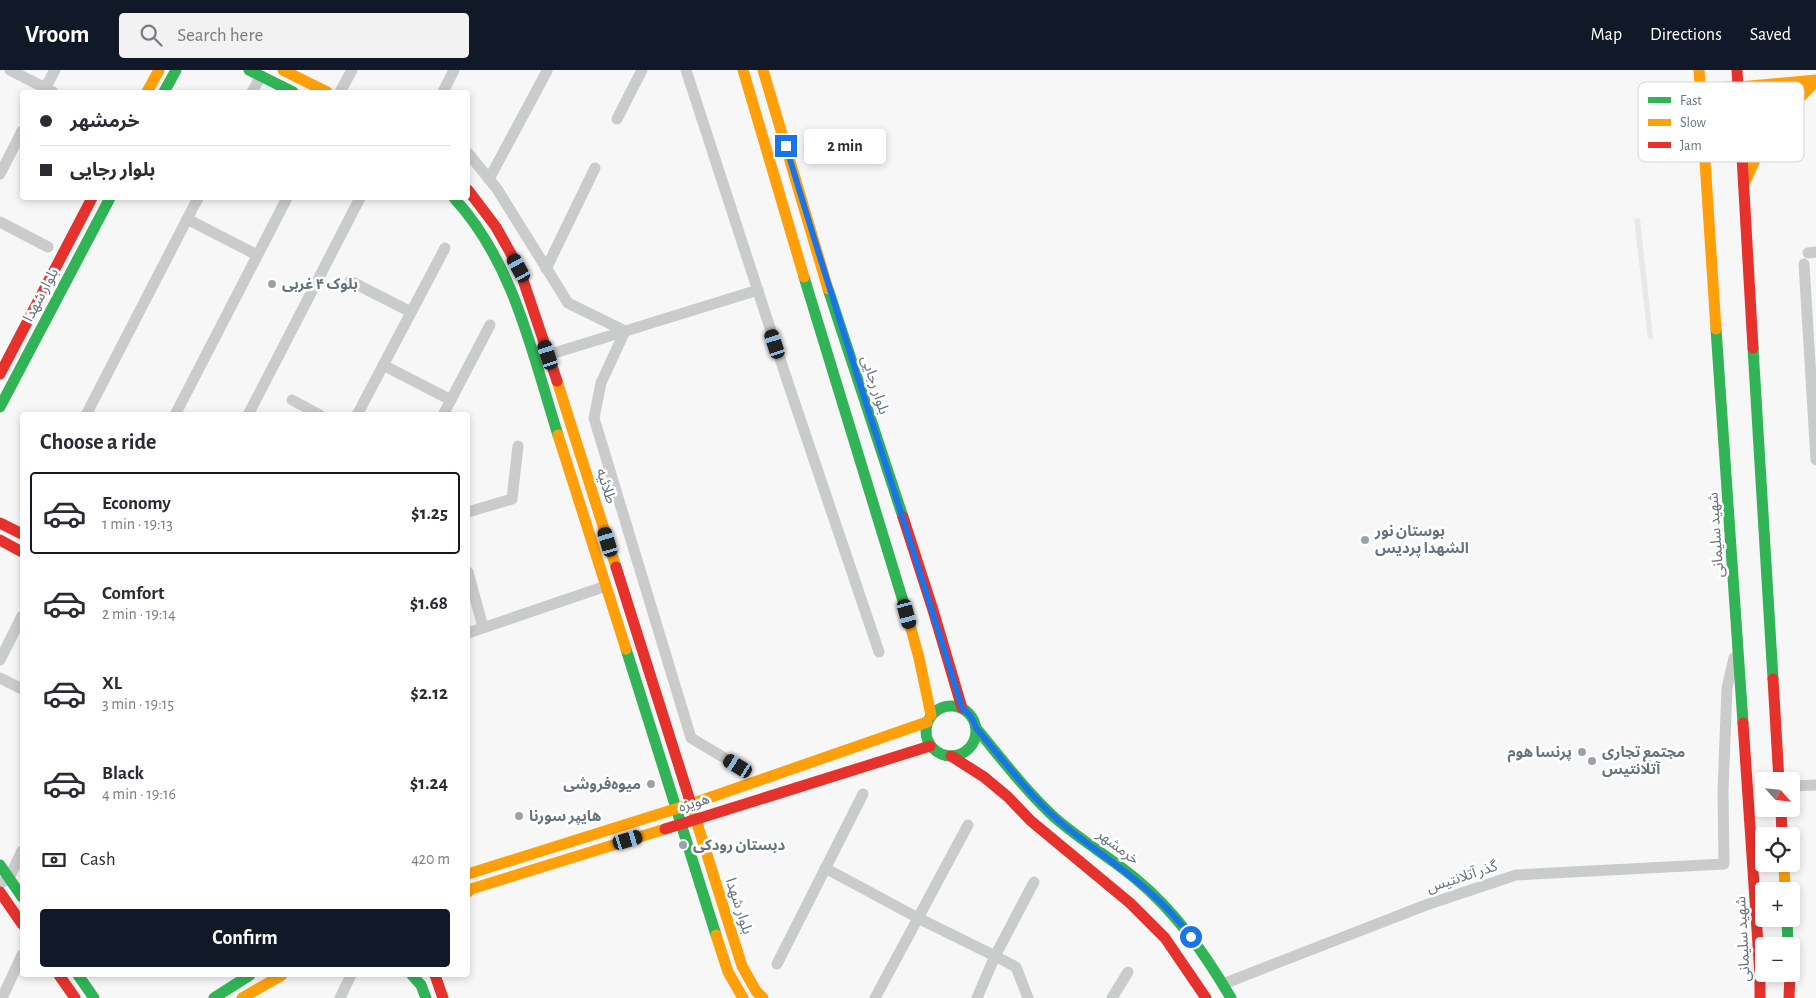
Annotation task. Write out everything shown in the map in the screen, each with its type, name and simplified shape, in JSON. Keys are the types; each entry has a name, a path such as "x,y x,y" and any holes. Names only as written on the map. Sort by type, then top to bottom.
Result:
{"main road":[{"path":"148,90 159,70"},
{"path":"165,90 176,70"},
{"path":"250,70 289,90"},
{"path":"283,70 323,90"},
{"path":"743,70 907,614 919,658 929,719 927,738 930,746 943,755 959,755 972,745 976,728 974,720 962,708 945,706 929,719"},
{"name":"بلوار رجایی","path":"763,70 820,260 962,708"},
{"path":"1775,74 1782,82"},
{"path":"1800,82 1816,81"},
{"path":"1804,93 1816,81"},
{"name":"شهید سلیمانی","path":"1705,162 1738,639 1752,788 1760,998"},
{"path":"1743,162 1778,772"},
{"path":"1744,184 1754,162"},
{"name":"طلائیه","path":"470,193 496,227 519,268 695,818"},
{"name":"بلوار شهدا","path":"0,374 91,200"},
{"name":"بلوار شهدا","path":"0,407 109,200"},
{"name":"طلائیه","path":"456,200 483,236 505,274 534,359 681,823"},
{"path":"534,359 548,355"},
{"path":"0,523 20,533"},
{"path":"0,540 20,551"},
{"path":"606,586 620,580"},
{"name":"هویزه","path":"470,873 691,804 929,719"},
{"name":"خرمشهر","path":"976,728 1035,797 1066,826 1145,886 1181,924 1212,965 1231,998"},
{"name":"هویزه","path":"470,890 930,746"},
{"path":"951,756 984,777 1008,797 1031,821 1130,903 1165,938 1194,977 1206,998"},
{"path":"669,786 675,792 679,791 684,784"},
{"name":"بلوار شهدا","path":"695,818 742,966 755,996"},
{"name":"بلوار شهدا","path":"681,823 728,972 743,998"},
{"path":"686,840 692,832 700,836"},
{"path":"0,865 4,881 20,895"},
{"path":"0,892 20,921"},
{"path":"60,977 75,998"},
{"path":"79,977 94,998"},
{"path":"214,998 247,977"},
{"path":"242,998 279,977"},
{"path":"414,977 421,985 426,998"},
{"path":"436,977 443,998"},
{"path":"1790,982 1790,998"}],"street":[{"path":"10,70 45,90"},
{"path":"47,90 55,70"},
{"path":"341,90 352,70"},
{"path":"443,90 454,70"},
{"path":"617,119 642,70"},
{"path":"686,70 879,652"},
{"path":"489,179 546,71"},
{"path":"253,90 261,76"},
{"path":"0,174 20,135"},
{"path":"470,155 497,189 568,303 625,331"},
{"path":"546,269 595,168"},
{"path":"88,412 197,200"},
{"path":"177,412 286,200"},
{"path":"250,412 359,200"},
{"path":"187,219 257,255"},
{"path":"0,222 48,247"},
{"path":"359,412 445,248"},
{"path":"1810,256 1816,460"},
{"path":"350,282 412,312"},
{"path":"548,355 758,290"},
{"path":"445,412 490,325"},
{"path":"625,331 601,383 594,418 691,738 738,766"},
{"path":"383,365 451,400"},
{"path":"292,400 314,412"},
{"path":"470,511 512,499 518,446"},
{"path":"470,579 483,627"},
{"path":"470,631 606,586"},
{"path":"0,660 20,620"},
{"name":"گذر آتلانتیس","path":"1223,984 1426,905 1516,875 1724,864 1723,791 1727,688 1738,639"},
{"path":"0,678 20,688"},
{"path":"1800,786 1816,785"},
{"path":"777,964 862,794"},
{"path":"875,998 968,825"},
{"path":"4,881 20,854"},
{"path":"825,868 918,918 1016,967 1028,998"},
{"path":"977,998 995,956 1034,882"},
{"path":"2,998 20,959"},
{"path":"1112,998 1128,972"},
{"path":"340,998 351,977"}],"shaded area":[{"path":"1640,218 1653,338 1648,339 1634,219"}],"traffic: fast":[{"path":"165,90 176,70"},
{"path":"249,70 289,90"},
{"path":"0,407 109,200"},
{"path":"456,200 475,223 492,251 506,280 519,310 558,435"},
{"path":"804,277 907,614"},
{"path":"828,289 903,517"},
{"path":"1716,329 1743,723"},
{"path":"1753,348 1773,679"},
{"path":"626,649 716,935"},
{"path":"946,706 956,706 969,713 976,726 976,731 976,736 969,749 956,756 946,756 937,752 930,745 926,736 926,726 930,717 937,710 946,706"},
{"path":"976,728 1043,807 1074,833 1126,871 1164,905 1189,934 1231,998"},
{"path":"0,865 20,894"},
{"path":"1787,927 1788,937"},
{"path":"79,977 94,998"},
{"path":"214,998 247,977"},
{"path":"414,977 421,985 426,998"}],"traffic: slow":[{"path":"148,90 159,70"},
{"path":"283,70 323,90"},
{"path":"743,70 804,277"},
{"path":"763,70 828,289"},
{"path":"1699,70 1700,82"},
{"path":"1794,82 1816,80"},
{"path":"1804,93 1816,81"},
{"path":"1705,162 1716,329"},
{"path":"1746,180 1754,162"},
{"path":"557,381 616,567"},
{"path":"558,435 626,649"},
{"path":"907,614 919,658 931,715"},
{"path":"470,873 691,804 927,722"},
{"path":"691,804 742,966 756,991 763,998"},
{"path":"470,890 665,829"},
{"path":"1784,872 1785,882"},
{"path":"716,935 728,972 743,998"},
{"path":"242,998 279,977"}],"traffic: jam":[{"path":"1737,70 1738,82"},
{"path":"1742,162 1753,348"},
{"path":"470,193 496,227 519,268 557,381"},
{"path":"0,374 91,200"},
{"path":"903,517 962,708"},
{"path":"0,523 20,533"},
{"path":"0,540 20,551"},
{"path":"616,567 691,804"},
{"path":"1773,679 1778,772"},
{"path":"1743,723 1760,998"},
{"path":"665,829 930,746"},
{"path":"951,756 984,777 1008,797 1031,821 1130,903 1165,938 1206,998"},
{"path":"1781,818 1782,827"},
{"path":"0,892 20,921"},
{"path":"60,977 75,998"},
{"path":"436,977 443,998"},
{"path":"1789,998 1790,982"}],"place":[{"name":"بلوک ۴ غربی","path":"272,284"},
{"name":"بوستان نور الشهدا پردیس","path":"1365,540"},
{"name":"پرنسا هوم","path":"1582,752"},
{"name":"مجتمع تجاری آتلانتیس","path":"1592,761"},
{"name":"میوه‌فروشی","path":"651,784"},
{"name":"هایپر سورنا","path":"519,816"},
{"name":"دبستان رودکی","path":"683,845"}],"route":[{"path":"786,146 820,260 962,708 969,713 974,720 976,728 1035,797 1066,826 1145,886 1191,937"}]}
